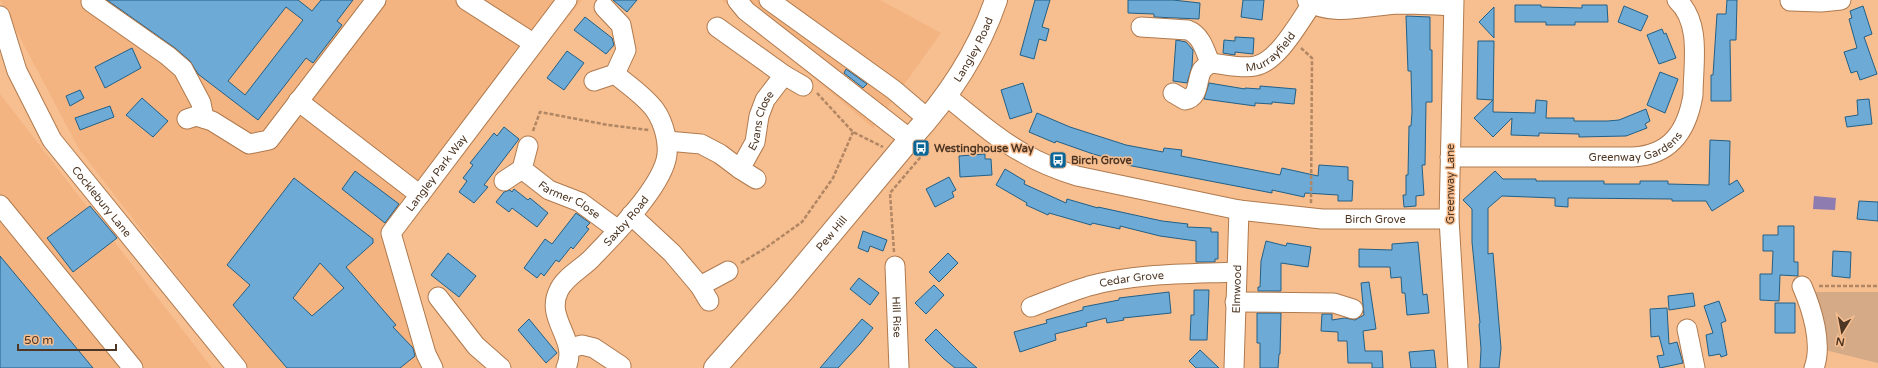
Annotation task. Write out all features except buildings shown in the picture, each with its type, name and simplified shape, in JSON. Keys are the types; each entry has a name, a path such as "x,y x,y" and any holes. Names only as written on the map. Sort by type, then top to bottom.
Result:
{"main road":[{"name":"Langley Road","path":"946,96 972,57 996,0"},
{"name":"Pew Hill","path":"715,368 911,146 928,119 946,96"}],"street":[{"path":"91,2 168,56 183,69 198,98 196,119 212,121 249,144 269,140 376,0"},
{"path":"466,0 533,43"},
{"name":"Langley Park Way","path":"433,368 426,354 391,233 533,43 567,0"},
{"path":"737,0 746,11 911,146"},
{"path":"769,0 894,90 928,119"},
{"name":"Greenway Gardens","path":"1450,157 1633,157 1649,155 1666,148 1673,142 1683,128 1693,95 1693,28 1688,15 1678,0"},
{"path":"1790,1 1821,2 1841,0"},
{"path":"1310,2 1327,8 1349,9 1397,4 1454,3"},
{"name":"Murrayfield","path":"1210,63 1248,66 1260,65 1274,56 1310,2"},
{"name":"Greenway Lane","path":"1454,3 1449,219 1458,368"},
{"path":"594,81 615,74 626,50 621,25 604,7"},
{"name":"Cocklebury Lane","path":"0,16 17,71 52,140 237,368"},
{"path":"717,26 784,75 803,86"},
{"path":"1141,27 1188,30 1194,32 1200,40 1210,63 1202,70 1196,93 1191,99 1185,100 1173,93"},
{"name":"Saxby Road","path":"570,348 554,310 559,290 564,282 590,260 632,215 658,176 666,160 665,134 656,111 615,74"},
{"name":"Evans Close","path":"665,134 701,144 720,154 748,174 759,116 765,100 784,75"},
{"name":"Birch Grove","path":"946,96 1022,153 1057,169 1101,181 1240,210 1311,218 1449,219"},
{"path":"298,102 420,195"},
{"path":"504,181 522,169 528,146"},
{"name":"Farmer Close","path":"522,169 549,190 580,202 618,230"},
{"path":"0,205 133,368"},
{"name":"Elmwood","path":"1234,368 1236,272 1240,210"},
{"path":"632,215 672,253 705,294 728,271"},
{"name":"Hill Rise","path":"895,266 899,368"},
{"name":"Cedar Grove","path":"1031,307 1089,286 1123,279 1167,274 1236,272"},
{"path":"1802,286 1809,304 1816,335 1817,357 1814,368"},
{"path":"438,297 476,346 501,368"},
{"path":"1235,302 1334,303 1353,309"},
{"path":"1687,329 1695,368"},
{"path":"566,368 570,348 582,345 594,348 621,366"}],"path":[{"path":"1288,37 1312,58 1311,218"},
{"path":"803,86 810,85 853,132 911,146 924,153 890,193 895,266"},
{"path":"528,146 540,112 665,134"},
{"path":"728,271 764,250 802,222 833,178 853,132"},
{"path":"1802,286 1878,286"}],"shaded area":[{"path":"0,0 582,0 393,233 430,350 442,368 248,368 79,149"},
{"path":"722,0 880,0 941,33 873,128"},
{"path":"0,94 212,368 0,368"},
{"path":"1814,196 1836,198 1835,210 1813,209"},
{"path":"1815,292 1878,292 1878,363 1825,350"}],"place":[{"name":"Westinghouse Way","path":"921,148"},
{"name":"Birch Grove","path":"1058,160"}]}
